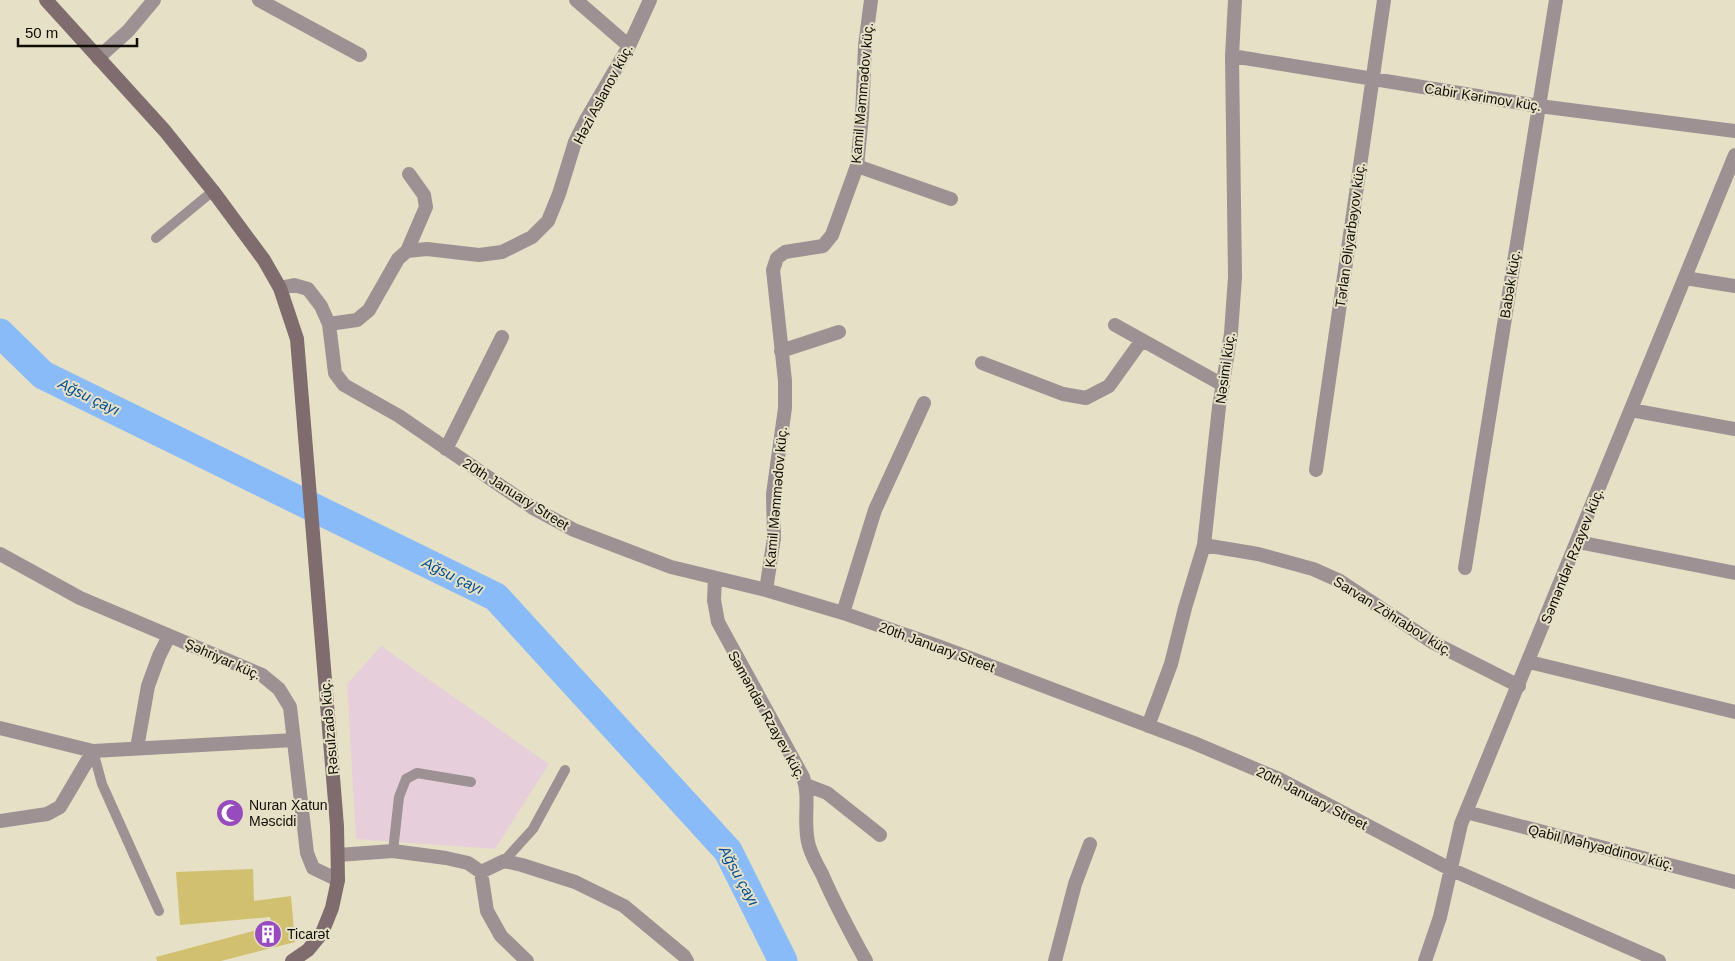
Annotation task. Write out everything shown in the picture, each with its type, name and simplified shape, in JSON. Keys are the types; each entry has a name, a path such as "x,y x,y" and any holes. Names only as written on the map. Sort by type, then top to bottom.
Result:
{"main road":[{"name":"Rəsulzadə küç.","path":"46,0 165,131 213,191 264,260 280,288 296,339 302,393 338,855 338,880 332,908 322,933 300,958"}],"street":[{"path":"98,58 128,31 154,0"},
{"path":"259,0 360,55"},
{"path":"576,0 629,46"},
{"name":"Həzi Aslanov küç.","path":"407,251 428,249 479,255 502,252 532,237 548,221 560,194 575,142 586,118 629,46 650,0"},
{"name":"Kamil Məmmədov küç.","path":"766,590 774,538 773,494 784,408 784,382 773,270 777,258 786,252 823,246 832,235 857,166 862,124 865,46 871,0"},
{"name":"Nəsimi küç.","path":"1148,726 1170,664 1204,546 1231,333 1235,277 1232,56 1235,0"},
{"name":"Tərlan Əliyarbəyov küç.","path":"1316,470 1384,0"},
{"name":"Babək küç.","path":"1465,568 1556,0"},
{"name":"Cabir Kərimov küç.","path":"1232,56 1539,106 1735,131"},
{"name":"Səməndər Rzayev küç.","path":"1424,961 1440,917 1450,868 1466,812 1735,155"},
{"path":"857,166 952,199"},
{"path":"329,324 356,320 369,310 398,259 407,251 426,206 424,195 408,174"},
{"path":"1685,278 1735,286"},
{"name":"20th January Street","path":"280,288 294,285 308,289 321,306 329,324 335,373 344,385 399,416 533,508 574,530 671,567 766,590 843,613 938,646 1148,726 1279,779 1450,868 1659,961"},
{"path":"1114,325 1223,385"},
{"path":"781,351 839,332"},
{"path":"446,448 502,337"},
{"path":"982,363 1063,394 1086,398 1109,386 1142,340"},
{"path":"843,613 875,510 924,403"},
{"path":"1631,410 1735,429"},
{"path":"1578,542 1735,573"},
{"name":"Sarvan Zöhrabov küç.","path":"1204,546 1258,554 1313,569 1340,581 1432,642 1518,686"},
{"name":"Şəhriyar küç.","path":"0,554 80,598 262,675 279,688 290,706 307,853 313,868 338,880"},
{"name":"Səməndər Rzayev küç.","path":"715,578 714,600 718,622 803,777 806,785 806,822 809,846 835,904 866,961"},
{"path":"137,748 148,686 169,636"},
{"path":"1529,662 1735,712"},
{"path":"0,728 93,750 294,740"},
{"path":"0,821 47,814 60,807 93,750"},
{"path":"806,785 827,793 880,835"},
{"name":"Qabil Məhyəddinov küç.","path":"1466,812 1735,882"},
{"path":"1055,961 1075,884 1090,844"},
{"path":"338,855 393,852 446,858 468,863 481,872 487,911 501,936 527,961"},
{"path":"481,872 504,862 522,865 576,882 624,906 684,956 687,961"}],"lane":[{"path":"156,238 213,191"},
{"path":"93,750 102,784 159,911"},
{"path":"504,862 533,829 565,770"},
{"path":"393,852 399,797 406,779 417,773 471,782"}],"shaded area":[{"path":"381,646 549,764 495,849 356,839 347,684"}],"building":[{"path":"253,869 254,901 291,896 295,942 221,961 157,961 156,957 272,926 270,917 180,925 176,872"}],"waterway":[{"name":"Ağsu çayı","path":"0,333 43,375 496,597 728,851 783,961"}],"place":[{"name":"Nuran Xatun Məscidi","path":"230,813"},
{"name":"Ticarət","path":"268,934"}]}
